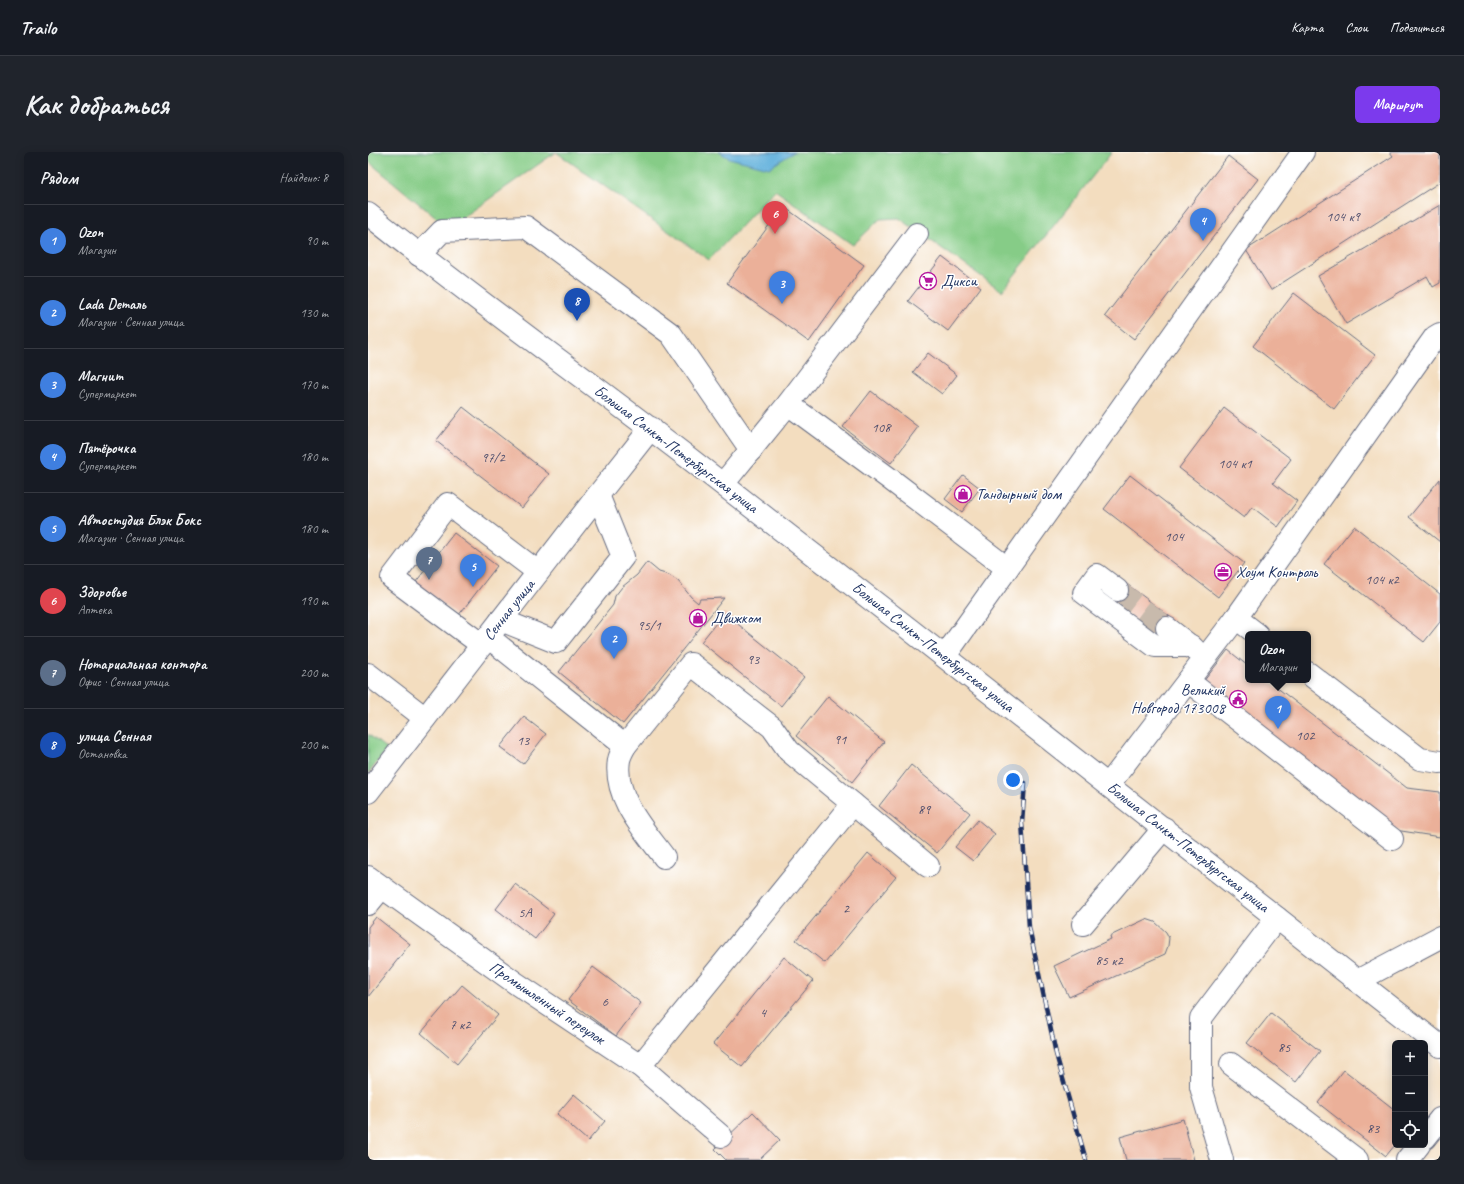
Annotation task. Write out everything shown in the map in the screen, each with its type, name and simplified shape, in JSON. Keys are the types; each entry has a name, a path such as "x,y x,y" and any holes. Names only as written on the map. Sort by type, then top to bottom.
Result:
{"main road":[{"path":"945,656 1297,156"},
{"name":"Большая Санкт-Петербургская улица","path":"368,214 419,255 651,428 945,656 1440,1046"},
{"path":"419,255 442,231 526,227 670,334 751,450"},
{"name":"Большая Санкт-Петербургская улица","path":"368,228 419,255"},
{"path":"723,484 788,404 917,234"},
{"path":"1108,784 1188,681 1199,652 1236,618 1435,337 1440,334"},
{"path":"788,404 1007,568"},
{"name":"Сенная улица","path":"368,792 651,428"},
{"path":"501,620 556,642 623,558 598,495"},
{"path":"538,572 448,504 392,578 485,641 625,746"},
{"path":"1116,590 1098,575 1084,593 1155,646 1199,652"},
{"path":"1236,618 1253,631"},
{"path":"1166,628 1199,652"},
{"path":"664,858 629,808 620,787 619,760 625,746 691,664 772,727 789,751 928,866"},
{"path":"368,674 425,718"},
{"path":"1311,675 1420,759 1440,762"},
{"path":"1188,681 1392,839"},
{"path":"640,1066 853,804"},
{"path":"1083,924 1164,828"},
{"path":"368,904 375,882"},
{"name":"Промышленный переулок","path":"375,882 517,984 640,1066 721,1136"},
{"path":"1222,1160 1201,1087 1201,1018 1277,918"},
{"path":"1357,981 1440,937"},
{"path":"1231,1064 1357,1160"},
{"path":"1428,1134 1440,1118"},
{"path":"1407,1160 1417,1148"}],"green space":[{"path":"368,152 556,152 448,228 368,161"},
{"path":"556,152 1112,152 1002,291 899,218 880,219 853,245 775,190 709,260"},
{"path":"368,734 387,749 368,774"}],"water":[{"path":"719,152 794,152 769,168 729,158"}],"building":[{"path":"1390,152 1440,152 1440,182 1271,290 1246,250 1393,156"},
{"path":"1228,156 1258,179 1134,339 1105,316"},
{"path":"1440,205 1440,283 1433,287 1427,276 1346,324 1318,276"},
{"path":"783,206 864,265 809,342 727,283"},
{"path":"942,257 981,287 948,331 908,301"},
{"path":"1294,293 1375,355 1334,409 1253,346"},
{"path":"928,353 957,375 942,394 913,372"},
{"path":"871,391 918,427 891,463 843,427"},
{"path":"463,407 549,474 522,508 436,441"},
{"path":"1224,408 1291,459 1273,483 1297,501 1278,527 1252,507 1244,518 1179,468"},
{"name":"Тандырный дом","path":"963,475 980,488 962,512 945,499"},
{"path":"1130,475 1244,563 1218,597 1104,509"},
{"path":"1440,479 1440,542 1409,517"},
{"path":"1354,526 1440,594 1440,622 1424,642 1324,564"},
{"path":"454,533 497,566 458,616 415,583"},
{"path":"647,562 659,572 669,575 678,581 698,603 700,599 724,598 623,724 559,672 613,605 615,596 622,587 637,575"},
{"path":"1123,581 1173,619 1159,638 1109,600"},
{"path":"724,613 804,677 781,706 701,642"},
{"path":"1228,650 1245,664 1245,683 1271,683 1407,788 1440,792 1440,837 1395,830 1203,682"},
{"path":"828,696 884,742 852,782 796,736"},
{"path":"524,717 546,734 523,764 500,747"},
{"path":"911,765 970,813 937,853 879,806"},
{"path":"978,820 995,834 973,861 955,847"},
{"path":"868,853 896,877 825,963 796,940"},
{"path":"515,884 554,914 535,939 496,909"},
{"path":"376,917 410,944 368,997 368,927"},
{"path":"1146,919 1155,922 1166,932 1169,938 1165,954 1069,997 1054,966 1111,939 1110,936"},
{"path":"784,957 813,981 742,1067 713,1044"},
{"path":"593,967 641,1003 616,1036 568,1000"},
{"path":"462,985 498,1015 457,1064 421,1033"},
{"path":"1271,1013 1320,1051 1296,1082 1247,1043"},
{"path":"1344,1070 1392,1108 1393,1148 1386,1156 1318,1103"},
{"path":"574,1094 605,1121 588,1141 557,1114"},
{"path":"753,1112 780,1140 759,1160 726,1160 715,1149"},
{"path":"1183,1119 1194,1160 1126,1160 1120,1137"}],"tunnel":[{"path":"1117,590 1167,628"}],"railway":[{"path":"1025,783 1022,822 1029,927 1056,1054 1086,1160"}],"place":[{"name":"Здоровье","path":"775,234"},
{"name":"Пятёрочка","path":"1203,241"},
{"name":"Дикси","path":"928,281"},
{"name":"Магнит","path":"782,304"},
{"name":"улица Сенная","path":"577,321"},
{"name":"Тандырный дом","path":"963,494"},
{"name":"Хоум Контроль","path":"1223,572"},
{"name":"Нотариальная контора","path":"429,580"},
{"name":"Автостудия Блэк Бокс","path":"473,587"},
{"name":"Движком","path":"698,618"},
{"name":"Lada Dеталь","path":"614,659"},
{"name":"Великий Новгород 173008","path":"1238,699"},
{"name":"Ozon","path":"1278,729"}]}
